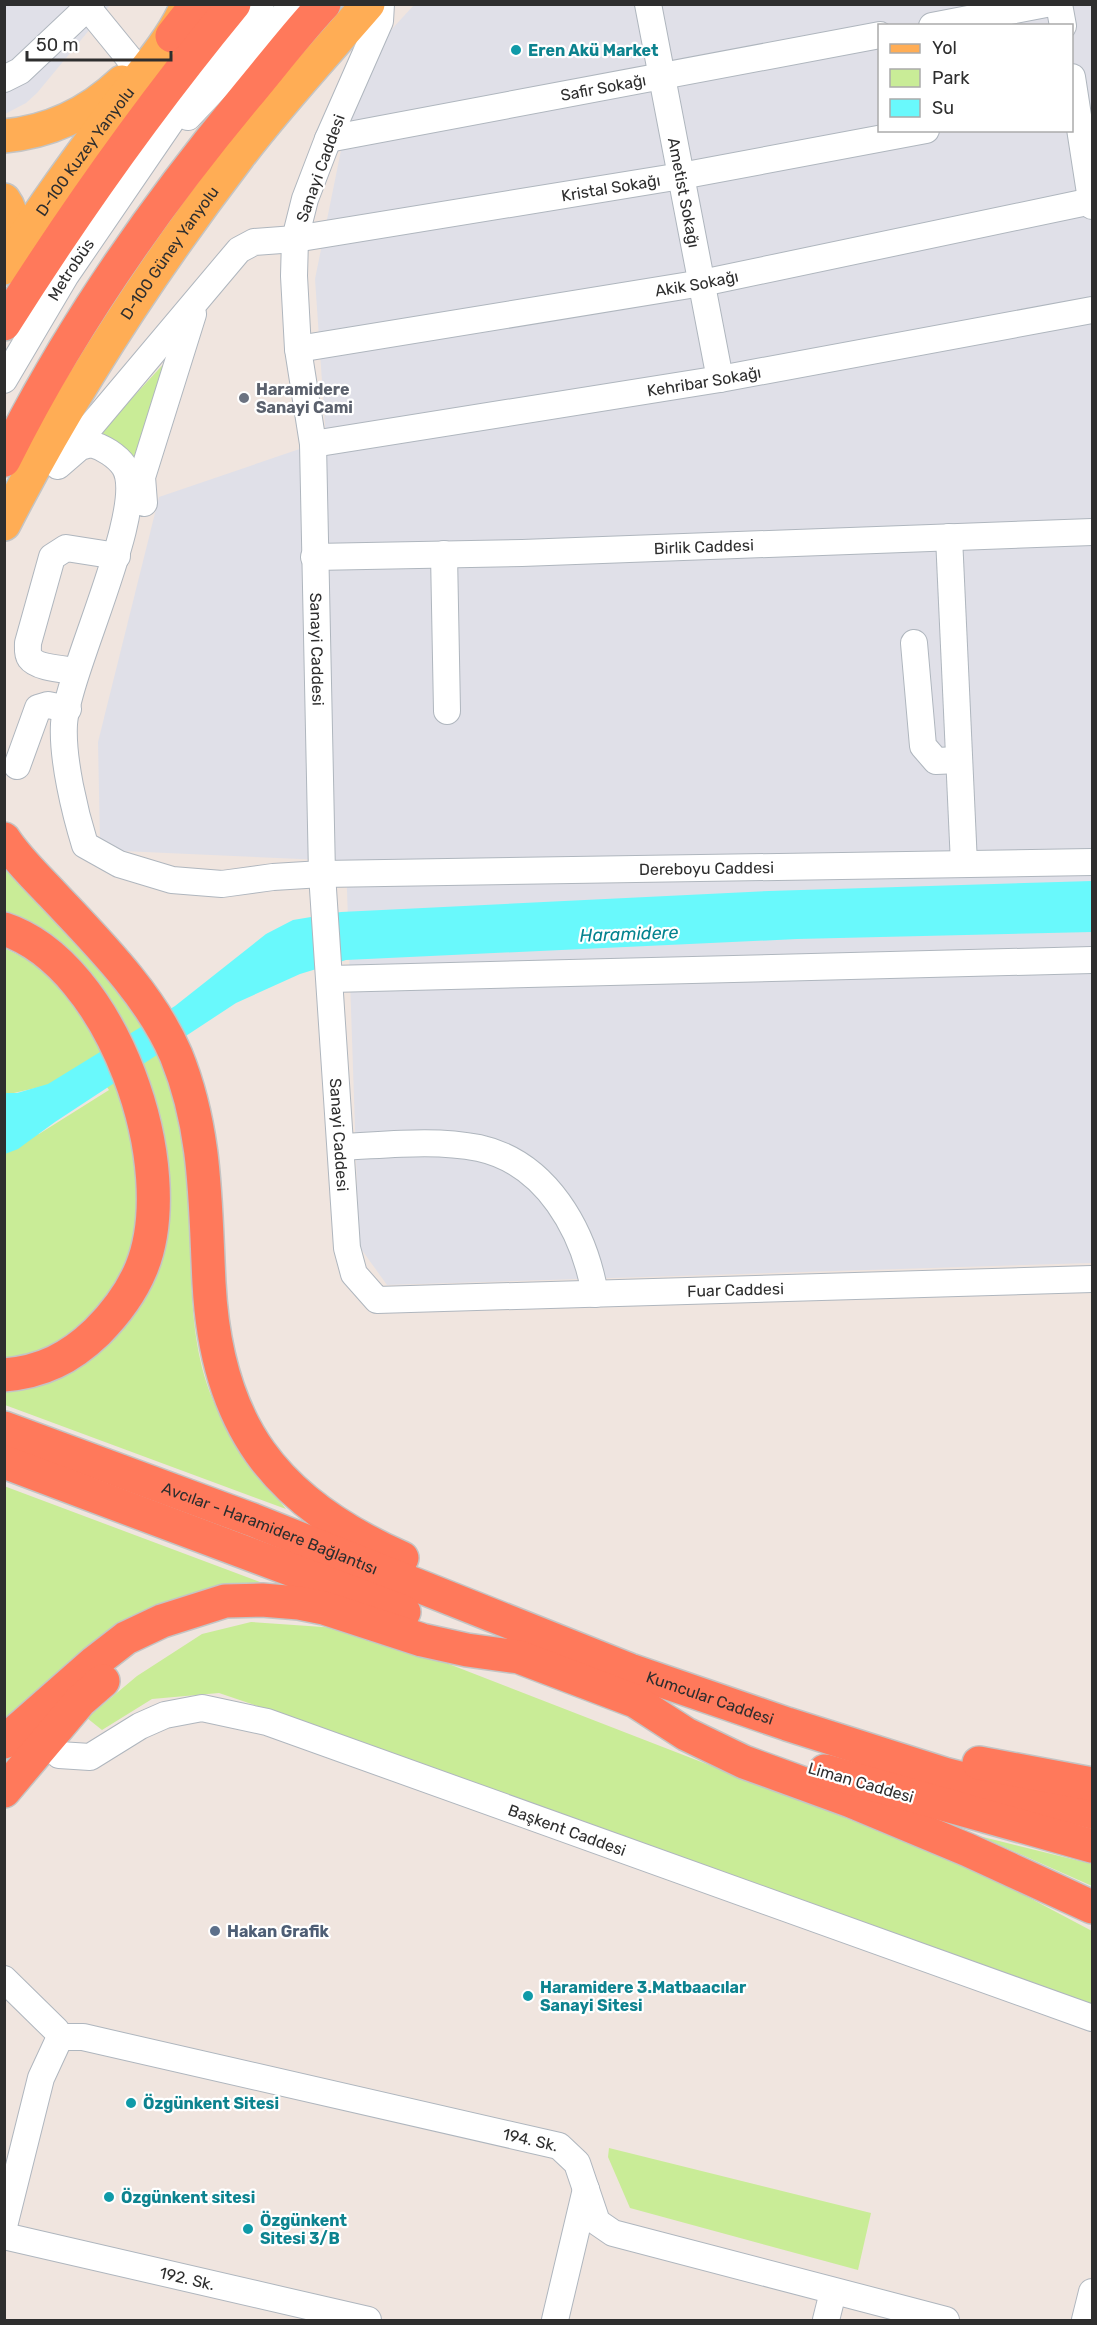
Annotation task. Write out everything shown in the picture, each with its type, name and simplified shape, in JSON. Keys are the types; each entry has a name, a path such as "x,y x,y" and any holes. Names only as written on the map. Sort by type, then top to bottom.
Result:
{"highway":[{"path":"172,36 197,4"},
{"path":"4,324 82,204 153,106 234,4"},
{"path":"4,460 75,332 120,261 201,151 324,4"},
{"path":"4,839 116,962 163,1030 176,1055 200,1133 205,1174 209,1285 218,1362 228,1395 246,1433 288,1486 321,1514 376,1546 488,1597 527,1644 635,1701 686,1734 744,1762 851,1801 968,1850 1088,1906"},
{"path":"4,930 42,950 80,985 99,1013 131,1078 145,1124 153,1183 152,1214 144,1259 120,1304 88,1341 67,1357 35,1371 4,1375"},
{"name":"Avcılar - Haramidere Bağlantısı","path":"4,1428 253,1520 527,1644"},
{"name":"Avcılar - Haramidere Bağlantısı","path":"4,1462 250,1552 527,1644"},
{"path":"4,1742 47,1702 126,1638 162,1621 225,1601 262,1600 298,1603 336,1612 422,1640 467,1650 527,1644"},
{"path":"4,1791 80,1701 122,1663 225,1601"},
{"name":"Kumcular Caddesi","path":"527,1644 630,1670 889,1757"},
{"name":"Liman Caddesi","path":"635,1701 795,1762 1092,1846"},
{"path":"889,1757 919,1753 945,1756 1092,1784"},
{"name":"Liman Caddesi","path":"889,1757 1007,1791 1092,1812"}],"main road":[{"name":"D-100 Kuzey Yanyolu","path":"4,268 59,186 172,36 188,4"},
{"name":"D-100 Güney Yanyolu","path":"11,511 92,367 158,269 239,156 368,4"},
{"path":"4,136 45,129 68,119 106,96 172,36"},
{"path":"4,200 11,215 12,225 4,248"}],"street":[{"name":"Metrobüs","path":"4,380 66,276 213,60 261,4"},
{"name":"Metrobüs","path":"144,163 294,4"},
{"name":"Sanayi Caddesi","path":"377,1300 354,1274 347,1248 331,979 322,874 313,444 298,349 295,239 305,199 328,140 380,21 381,4"},
{"name":"Ametist Sokağı","path":"648,4 720,379"},
{"path":"942,24 1046,4"},
{"path":"1059,4 1063,24"},
{"path":"4,79 20,71 90,6 137,68"},
{"name":"Safir Sokağı","path":"328,140 878,35"},
{"path":"1073,83 1080,102 1092,203"},
{"name":"Kristal Sokağı","path":"58,466 240,250 254,242 295,239 681,176 915,132"},
{"name":"Akik Sokağı","path":"298,349 702,283 1092,203"},
{"path":"117,556 137,526 144,504 142,477 195,306"},
{"name":"Kehribar Sokağı","path":"313,444 720,379 1092,310"},
{"path":"11,511 80,447 91,444 112,454 125,467 130,502 117,556"},
{"name":"Birlik Caddesi","path":"314,557 1092,532"},
{"path":"949,537 964,864"},
{"path":"76,671 33,661 28,654 28,644 44,578 52,556 66,548 117,556"},
{"path":"444,554 447,711"},
{"name":"Dereboyu Caddesi","path":"117,556 76,671 64,724 72,799 85,845 119,864 172,880 222,884 273,877 322,874 1092,862"},
{"path":"914,643 923,746 936,761 959,760"},
{"path":"17,766 38,708 48,705 68,709"},
{"path":"331,979 1092,960"},
{"path":"341,1147 429,1143 480,1149 510,1160 542,1185 561,1206 585,1251 595,1294"},
{"name":"Fuar Caddesi","path":"377,1300 1092,1279"},
{"name":"Başkent Caddesi","path":"47,1742 59,1755 90,1757 140,1726 165,1715 202,1708 267,1722 1092,2018"},
{"path":"4,1979 60,2037 41,2078 4,2226"},
{"name":"194. Sk.","path":"60,2037 83,2037 559,2146 577,2163 597,2222 613,2233 946,2320"},
{"path":"555,2320 586,2187"},
{"name":"192. Sk.","path":"4,2236 312,2314 368,2320"},
{"path":"826,2320 833,2292"},
{"path":"1085,2320 1092,2292"}],"shaded area":[{"path":"4,5 110,5 37,93 26,103 5,114"},
{"path":"414,5 1092,5 1092,1263 387,1285 359,1246 346,861 122,851 100,842 98,742 159,497 326,440 315,279 358,66"}],"green space":[{"path":"169,358 145,423 135,470 123,449 101,432"},
{"path":"4,860 101,966 143,1023 160,1054 173,1087 183,1125 190,1204 191,1285 201,1363 213,1400 228,1430 286,1509 5,1405 5,1388 140,1296 146,1085 5,915"},
{"path":"4,948 27,959 68,991 96,1034 132,1118 139,1195 131,1258 109,1304 78,1337 5,1363 5,1138 39,1134 109,1090 91,1064 49,1085 5,1095"},
{"path":"4,1486 268,1585 214,1590 5,1725"},
{"path":"251,1622 352,1629 436,1659 967,1865 1092,1931 1092,2007 219,1693 152,1699 102,1730 87,1718 137,1676 202,1634"},
{"path":"979,1836 1092,1864 1092,1886"},
{"path":"609,2148 871,2213 858,2270 630,2208 608,2157"}],"water":[{"name":"Haramidere","path":"1092,881 1092,932 797,939 346,960 300,974 236,1003 55,1122 18,1149 5,1154 5,1093 17,1093 48,1084 175,1006 266,934 293,920 341,912 769,891"}],"place":[{"name":"Eren Akü Market","path":"516,50"},
{"name":"Haramidere Sanayi Cami","path":"244,398"},
{"name":"Hakan Grafik","path":"215,1931"},
{"name":"Haramidere 3.Matbaacılar Sanayi Sitesi","path":"528,1996"},
{"name":"Özgünkent Sitesi","path":"131,2103"},
{"name":"Özgünkent sitesi","path":"109,2197"},
{"name":"Özgünkent Sitesi 3/B","path":"248,2229"}]}
